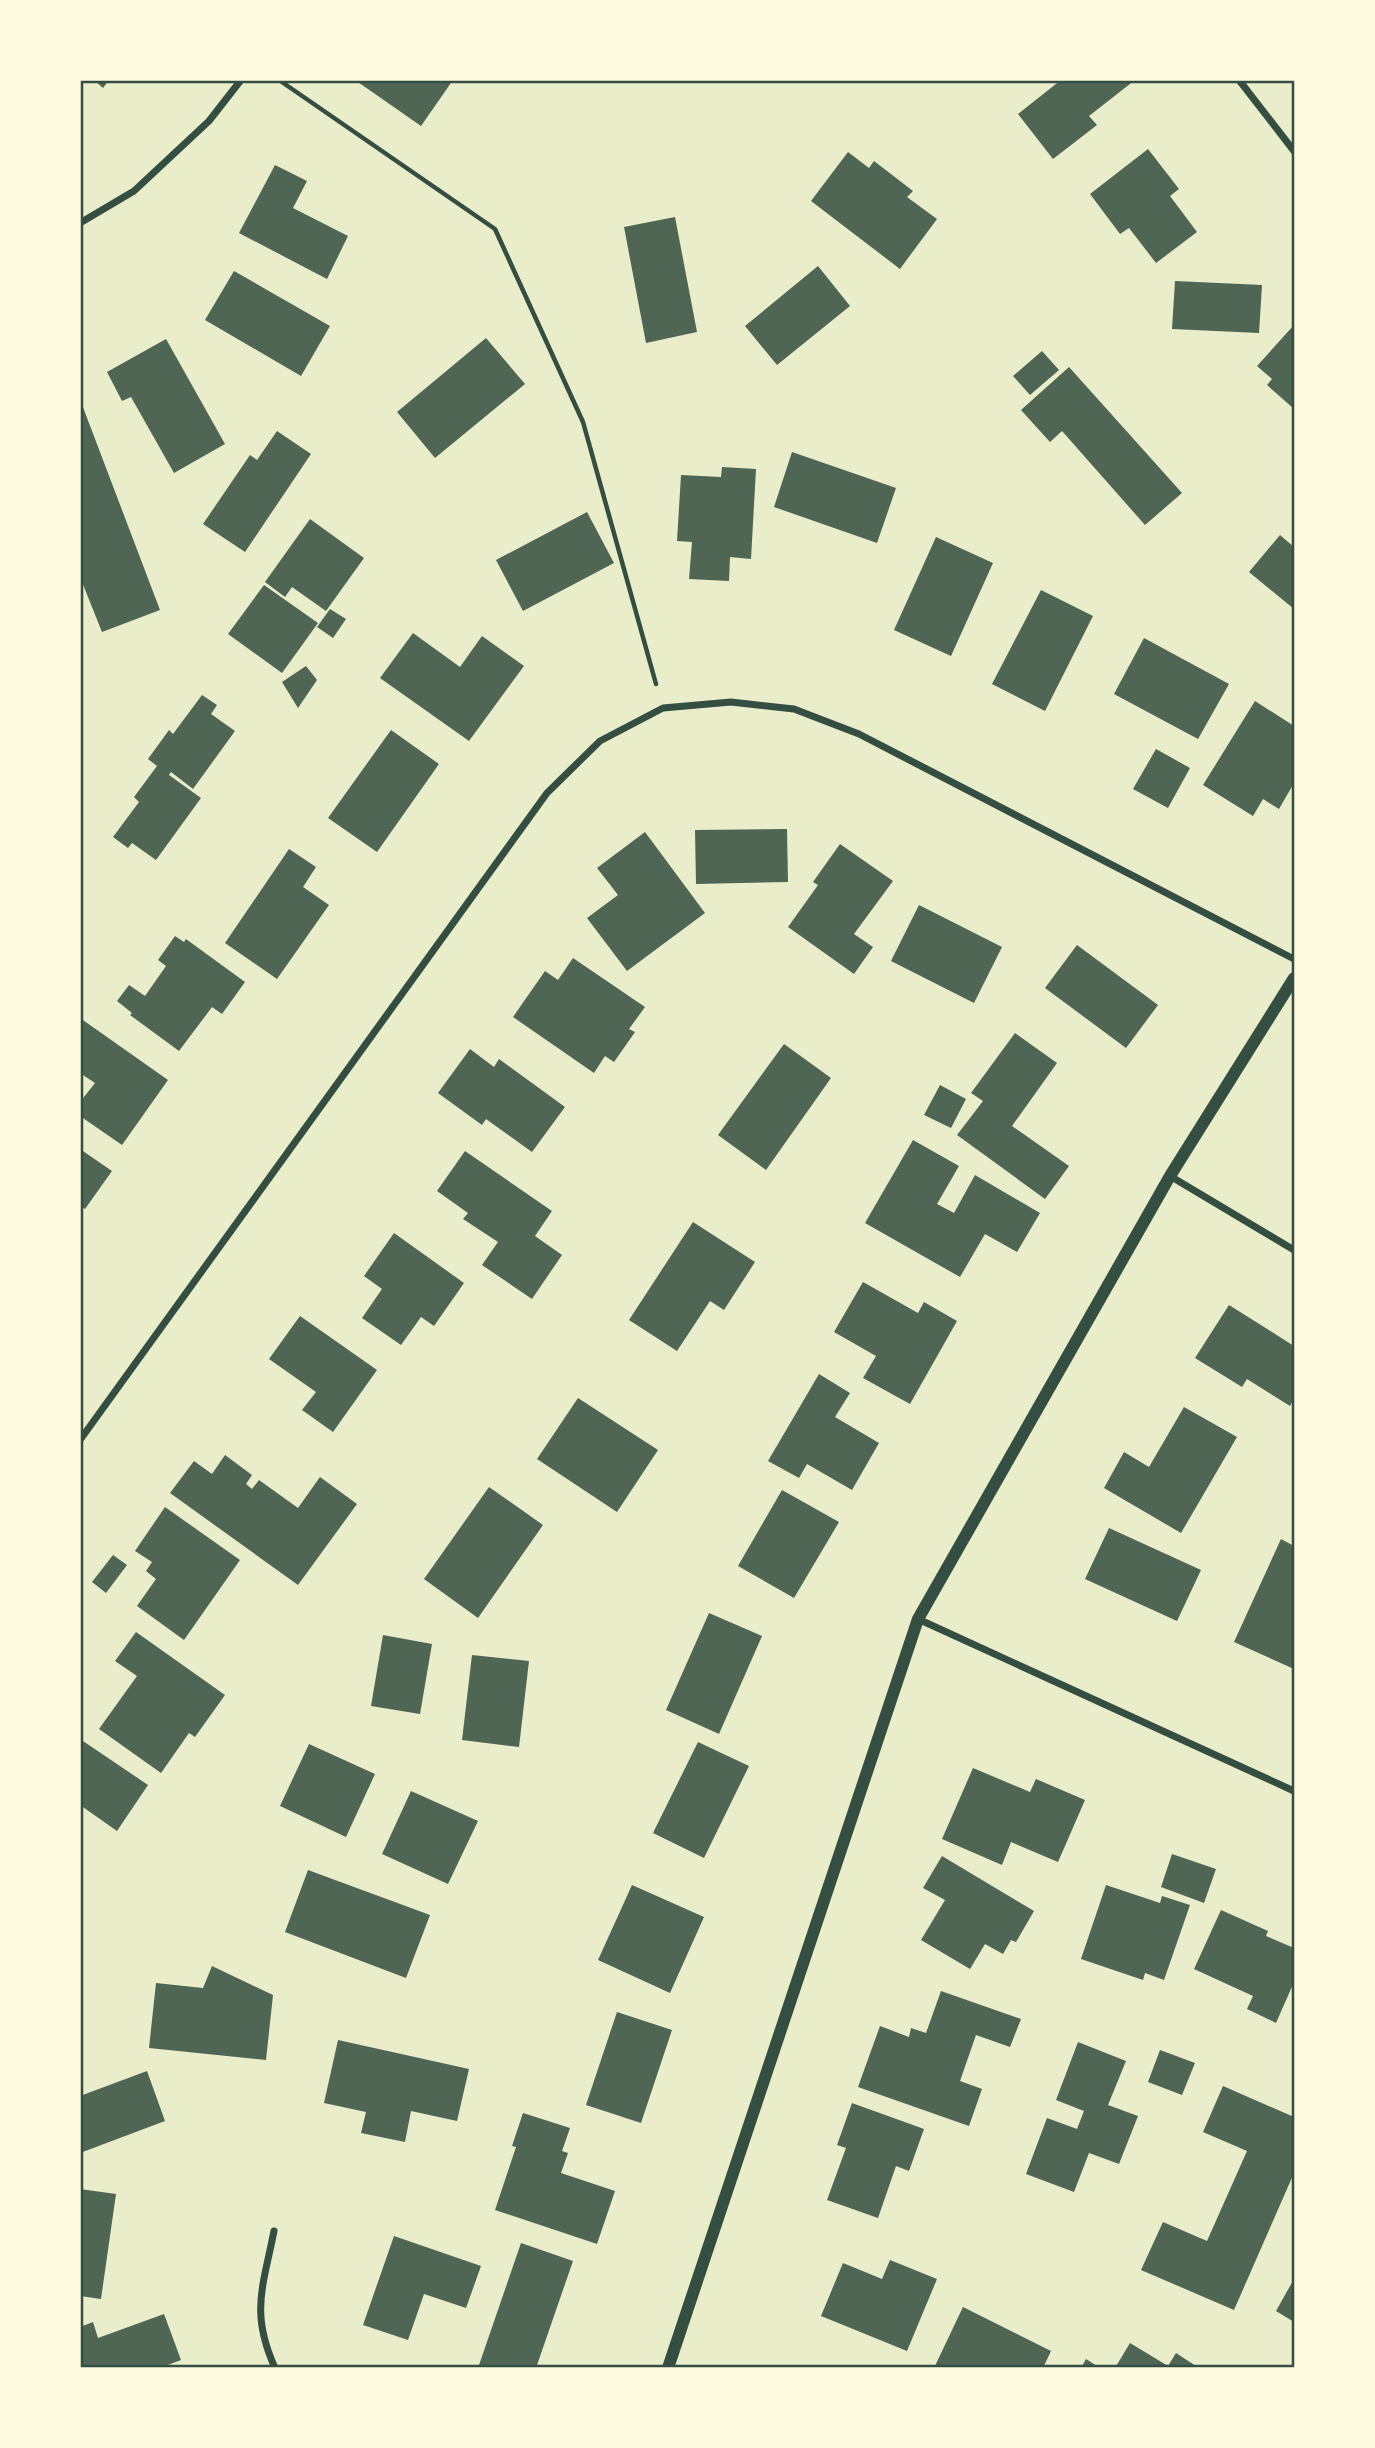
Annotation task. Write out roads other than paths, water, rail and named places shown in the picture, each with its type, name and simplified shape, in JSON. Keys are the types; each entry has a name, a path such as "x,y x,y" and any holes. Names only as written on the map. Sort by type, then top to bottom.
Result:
{"street":[{"path":"80,223 134,191 209,121 241,80"},
{"path":"1238,80 1294,151"},
{"path":"80,1440 547,793 600,741 663,708 731,702 794,709 848,730 1294,959"},
{"path":"668,2368 918,1619 1170,1176 1294,978"},
{"path":"1170,1176 1294,1250"},
{"path":"918,1619 1294,1791"},
{"path":"274,2231 260,2300 259,2324 275,2368"}]}
